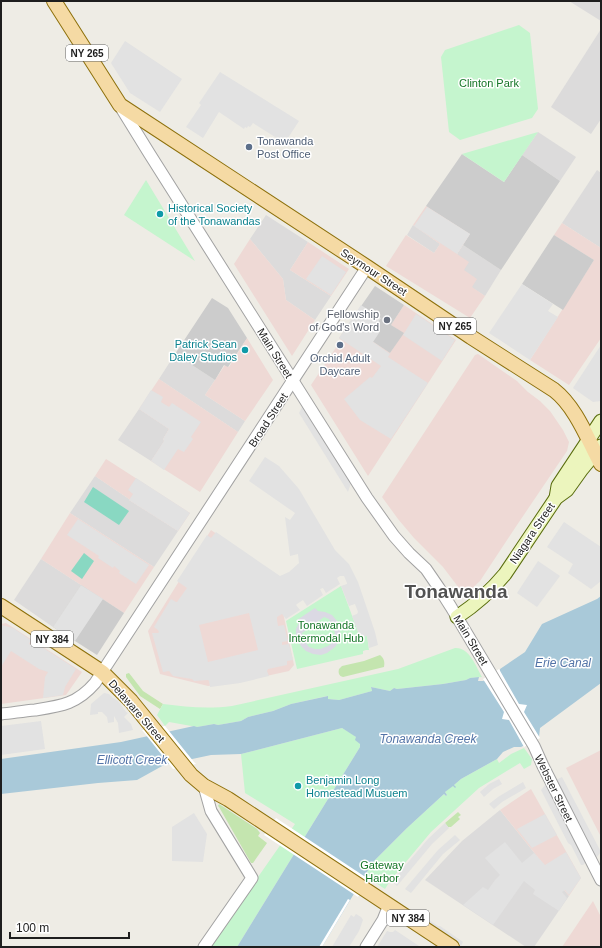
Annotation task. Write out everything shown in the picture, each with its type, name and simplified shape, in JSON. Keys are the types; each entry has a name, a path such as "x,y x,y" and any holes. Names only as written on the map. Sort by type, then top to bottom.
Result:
{"main road":[{"name":"Main Street","path":"54,1 120,105"},
{"name":"Seymour Street","path":"120,105 559,394 572,410 596,451"},
{"name":"Niagara Street","path":"457,617 475,605 501,580 556,498 567,490 596,451 601,421"},
{"name":"Delaware Street","path":"1,606 102,672 126,695 184,767 204,786"},
{"name":"NY 384","path":"204,786 228,799 452,947"}],"street":[{"name":"Main Street","path":"120,105 151,158 380,518 394,536 429,574 439,588 505,698"},
{"name":"Broad Street","path":"1,714 59,706 72,701 90,689 293,382 367,267"},
{"name":"Webster Street","path":"505,698 534,746 601,880"},
{"path":"204,786 211,811 252,878 204,947"},
{"path":"366,947 383,920 389,905"}],"shaded area":[{"path":"569,1 601,1 601,21"},
{"path":"601,29 601,119 591,134 551,107"},
{"path":"125,41 182,79 160,112 130,93 111,63"},
{"path":"220,72 299,121 288,138 286,137 283,142 253,123 250,127 245,127 244,129 219,112 203,138 186,127 201,105 199,103"},
{"path":"538,132 576,157 560,181 522,155"},
{"path":"462,154 504,182 522,155 560,181 501,270 463,245 470,234 426,206"},
{"path":"597,170 601,173 601,248 562,223"},
{"path":"426,206 470,234 457,254 469,262 464,270 477,279 472,287 485,296 470,318 386,266 406,235 434,253 440,244 413,225"},
{"path":"427,207 470,234 457,254 414,226"},
{"path":"266,215 308,242 290,270 331,296 315,320 286,300 283,279 250,239"},
{"path":"562,223 601,248 601,338 569,385 530,360 594,260 554,235"},
{"path":"413,225 440,244 434,253 407,235"},
{"path":"554,235 594,260 563,310 522,284"},
{"path":"250,239 283,279 286,300 315,320 292,356 234,264"},
{"path":"308,242 349,269 331,296 290,270"},
{"path":"463,245 501,270 485,296 471,287 463,270 457,254"},
{"path":"322,256 346,272 331,295 306,279"},
{"path":"522,284 553,304 548,311 558,317 530,360 489,333"},
{"path":"375,286 404,305 391,325 404,333 390,353 348,325"},
{"path":"212,298 228,308 247,338 228,367 224,365 215,380 175,354"},
{"path":"361,305 381,318 374,328 379,333 373,342 390,354 388,357 428,383 391,439 360,420 344,399 370,377 372,378 381,366 339,338"},
{"path":"404,305 456,340 368,476 311,385 341,340 339,338 348,325 390,353 403,333 391,325"},
{"path":"416,314 455,340 442,361 403,335"},
{"path":"247,338 273,380 245,421 205,395 225,365 229,367"},
{"path":"601,345 601,401 593,402 573,388"},
{"path":"175,354 215,380 205,395 245,421 238,432 159,379"},
{"path":"478,354 517,381 540,401 550,411 569,442 567,451 480,581 468,592 462,592 443,567 414,538 398,519 382,497 475,355"},
{"path":"159,379 238,432 200,492 151,461 164,441 163,439 169,429 139,409"},
{"path":"151,390 163,397 161,402 169,407 172,403 201,422 191,437 193,439 184,452 178,449 164,470 151,461 164,441 163,439 169,429 139,409"},
{"path":"303,405 351,483 348,492 299,413"},
{"path":"139,409 169,429 163,439 165,441 151,461 118,440"},
{"path":"265,457 279,466 299,489 335,550 349,564 358,582 378,645 369,648 367,636 360,637 352,616 358,612 355,604 349,606 341,586 347,583 344,576 340,576 337,578 340,584 326,593 323,588 320,589 323,595 307,606 303,600 296,605 300,610 286,619 282,614 277,617 278,626 284,625 288,641 282,642 282,645 289,644 293,660 287,661 287,665 268,669 267,671 269,676 240,683 210,687 208,680 194,681 192,679 173,676 169,671 163,672 152,633 159,632 154,627 171,599 177,602 187,588 177,581 207,535 211,538 216,532 280,576 289,572 299,563 298,554 290,556 285,517 290,520 295,513 249,481","holes":["249,613 258,650 208,662 199,625"]},
{"path":"106,459 190,513 178,531 129,500 95,476"},
{"path":"95,476 129,500 178,531 154,567 70,513"},
{"path":"136,478 190,513 178,531 129,500 133,494 128,490"},
{"path":"70,513 154,567 124,613 41,559"},
{"path":"78,519 149,565 136,584 119,573 120,571 114,566 113,568 98,558 99,556 67,535"},
{"path":"564,522 601,547 601,581 591,589 568,573 573,564 547,547"},
{"path":"211,530 275,574 294,665 289,671 235,683 208,686 160,674 148,631"},
{"path":"41,559 81,585 53,627 14,600"},
{"path":"538,561 560,576 537,607 517,593"},
{"path":"81,585 124,613 97,655 53,627"},
{"path":"81,585 103,599 75,641 53,627"},
{"path":"315,608 318,611 332,615 340,628 339,641 335,647 327,653 321,655 306,651 301,646 296,635 296,629 299,623 297,620","holes":["324,617 329,619 334,628 335,634 331,644 320,649 309,647 305,642 302,633"]},
{"path":"6,623 82,672 66,695 1,704 1,624"},
{"path":"1,625 13,628 31,640 29,644 32,645 34,642 76,669 65,687 63,695 43,698 45,677 48,672 39,669 11,651 1,667"},
{"path":"104,693 109,694 118,701 128,713 124,717 131,724 133,730 119,733 118,723 114,716 114,722 108,723 107,717 102,712 90,715 91,704"},
{"path":"41,721 45,749 1,755 1,726"},
{"path":"601,750 601,837 566,768"},
{"path":"562,777 601,852 596,858 556,780"},
{"path":"499,779 502,784 493,789 484,797 480,792 489,784"},
{"path":"523,782 526,788 502,802 494,809 489,804 498,797"},
{"path":"546,784 586,862 583,865 581,865 571,845 568,843 541,790"},
{"path":"531,789 581,878 569,896 500,810"},
{"path":"500,810 569,896 534,947 526,947 425,880 462,841"},
{"path":"194,813 207,834 203,862 172,861 172,827"},
{"path":"545,814 557,835 532,848 517,829"},
{"path":"445,823 449,828 432,844 397,886 392,881 428,839"},
{"path":"455,835 460,840 443,854 411,893 405,889 438,850"},
{"path":"505,842 522,863 534,853 545,865 566,852 581,878 569,895 565,890 562,892 567,898 559,911 533,894 535,890 524,881 493,925 463,905 483,887 488,890 500,875 485,858"},
{"path":"593,901 601,917 601,947 562,947"},
{"path":"417,912 463,942 461,946 414,915"},
{"path":"356,914 363,920 359,931 349,947 332,947 351,915 354,917"},
{"path":"395,930 419,947 377,947 387,931 393,932"}],"green space":[{"name":"Clinton Park","path":"519,25 530,33 538,109 532,118 460,140 449,132 441,57 445,50"},
{"path":"538,132 504,182 462,154"},
{"path":"146,180 195,261 124,215"},
{"path":"93,487 129,511 119,525 84,502"},
{"path":"84,553 94,561 82,579 71,571"},
{"name":"Tonawanda Intermodal Hub","path":"341,586 360,637 367,636 369,650 363,651 363,654 297,669 286,621"},
{"path":"455,648 464,651 472,658 482,677 443,684 397,689 394,688 390,691 371,687 372,691 339,700 328,699 327,696 291,704 273,711 248,717 241,721 218,725 214,724 197,727 169,722 165,726 157,715 163,704 197,707 232,706 398,669"},
{"path":"380,655 384,660 384,667 343,677 339,674 339,669 342,666 364,661"},
{"path":"129,673 143,691 163,704 160,709 140,696 126,677 126,674"},
{"path":"342,728 357,738 360,747 237,947 209,947 295,824 245,793 241,754"},
{"name":"Gateway Harbor","path":"524,748 532,759 531,765 524,769 520,763 479,788 431,832 385,889 365,876 373,862 444,794 446,796 447,795 445,792 453,785 455,788 454,785 461,779 497,759 499,763 511,754"},
{"path":"219,804 257,829 260,833 258,836 267,843 253,863 251,863 218,806"},
{"path":"458,812 461,815 458,817 460,819 451,827 448,827 445,823"}],"water":[{"path":"601,596 601,683 540,728 539,737 521,747 514,747 503,752 497,759 461,779 454,785 456,787 455,788 453,786 445,792 447,795 446,796 444,794 373,862 322,947 237,947 360,747 360,744 355,740 356,737 342,728 241,754 211,755 164,765 137,780 1,794 1,759 121,742 194,726 218,725 241,721 248,717 273,711 291,704 328,696 328,699 339,700 372,691 371,687 390,691 394,688 397,689 443,684 479,677 478,681 483,681 500,671 500,669 525,652 542,624"}],"pier":[{"path":"499,669 519,704 527,705 524,712 540,738 524,747 509,720 502,719 504,712 483,679"},
{"path":"165,726 196,764 173,769 142,730"},
{"path":"276,818 370,880 358,897 264,835"},
{"path":"348,899 350,900 322,947 319,947"}],"place":[{"name":"Tonawanda Post Office","path":"249,147"},
{"name":"Historical Society of the Tonawandas","path":"160,214"},
{"name":"Fellowship of God's Word","path":"387,320"},
{"name":"Orchid Adult Daycare","path":"340,345"},
{"name":"Patrick Sean Daley Studios","path":"245,350"},
{"name":"Benjamin Long Homestead Musuem","path":"298,786"}],"district":[{"name":"Tonawanda","path":"456,591"}],"water label":[{"name":"Erie Canal","path":"563,663"},
{"name":"Tonawanda Creek","path":"428,739"},
{"name":"Ellicott Creek","path":"132,760"}]}
